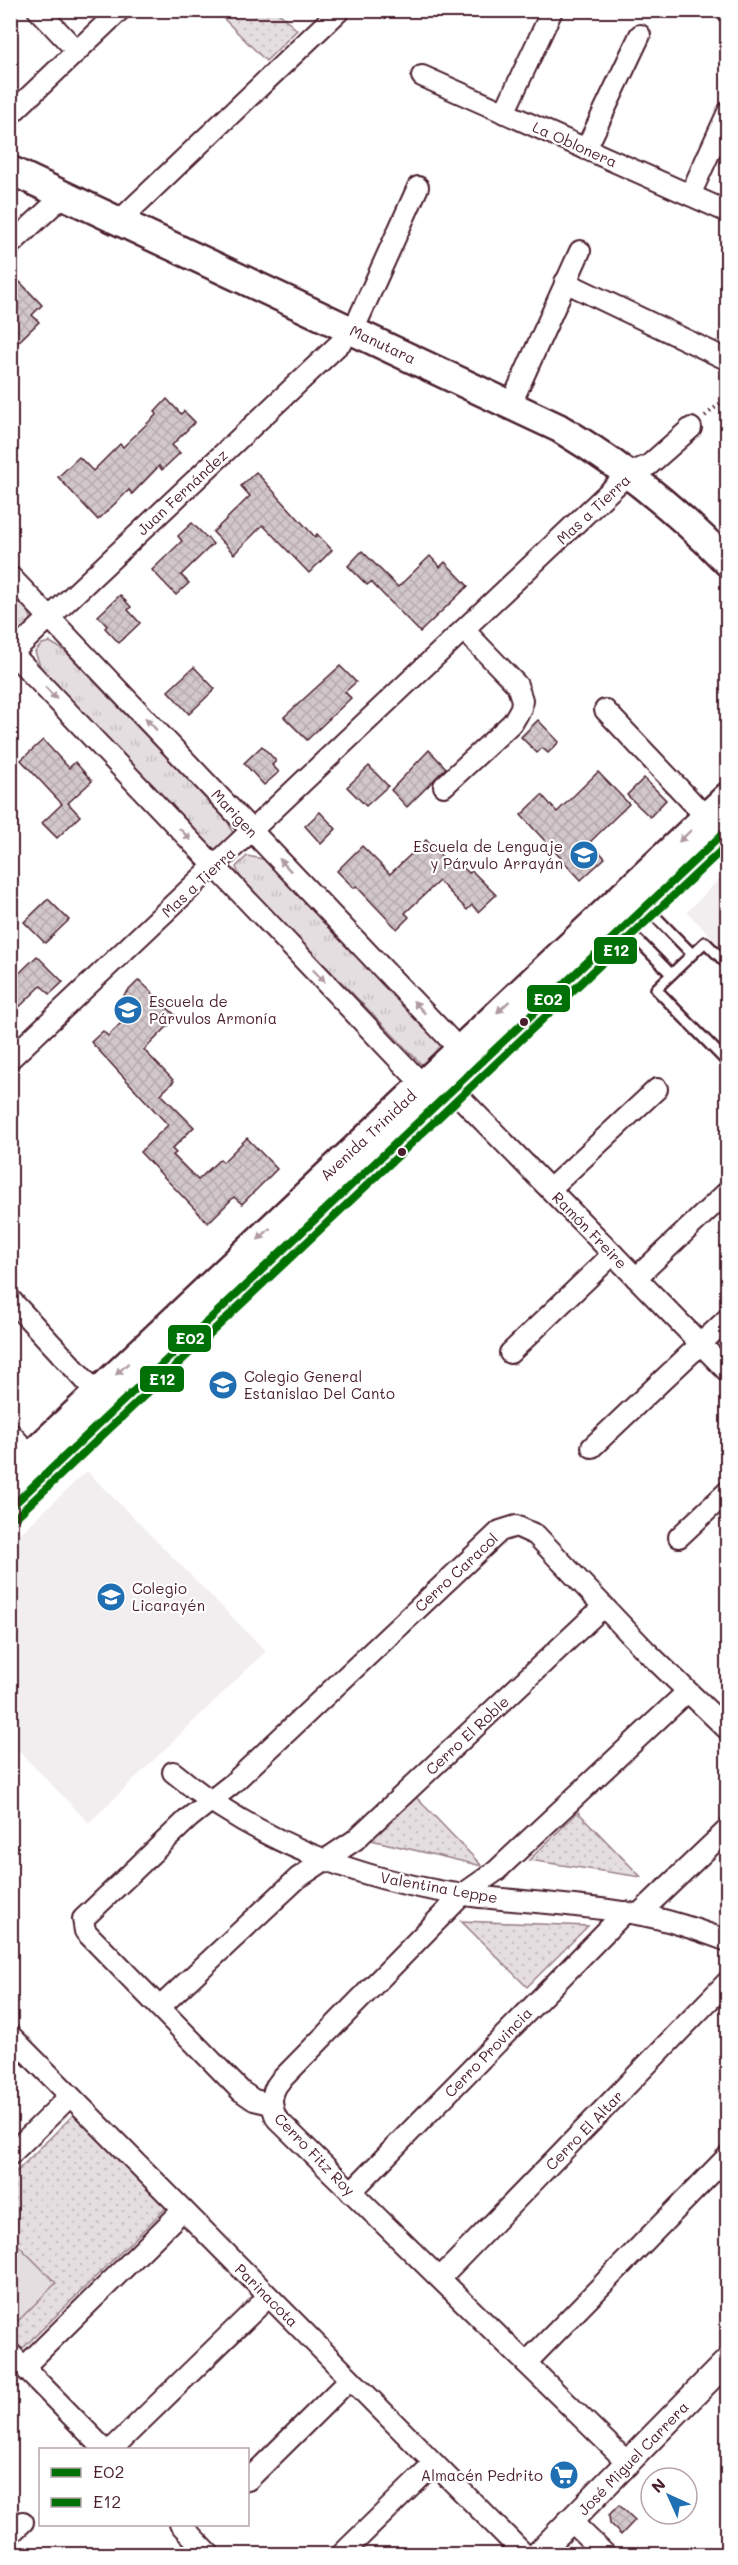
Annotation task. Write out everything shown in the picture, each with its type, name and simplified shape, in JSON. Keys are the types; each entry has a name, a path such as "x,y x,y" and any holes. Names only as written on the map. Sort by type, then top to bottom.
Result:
{"main road":[{"name":"Manutara","path":"10,170 559,428 628,474 671,509 728,563"},
{"name":"Avenida Trinidad","path":"10,1508 624,927 717,823 728,796"},
{"name":"Avenida Trinidad","path":"10,1475 459,1049 717,823"}],"street":[{"path":"38,10 77,51"},
{"path":"10,115 120,10"},
{"path":"119,221 340,10"},
{"path":"504,113 551,13"},
{"path":"586,149 640,35"},
{"name":"La Oblonera","path":"422,76 728,212"},
{"path":"690,195 728,112"},
{"path":"353,330 418,187"},
{"path":"10,245 63,195"},
{"path":"511,404 580,251"},
{"path":"565,282 728,360"},
{"name":"Juan Fernández","path":"11,653 353,330"},
{"name":"Mas a Tierra","path":"10,1059 628,474 649,465 691,428"},
{"name":"Marigen","path":"10,576 459,1049"},
{"path":"444,786 513,722 521,708 522,699 517,686 464,630"},
{"path":"11,653 422,1084 452,1089 459,1049"},
{"path":"605,710 717,823"},
{"name":"Ramón Freire","path":"452,1089 728,1372"},
{"path":"550,1189 657,1089"},
{"path":"636,1278 728,1191"},
{"path":"510,1353 613,1254"},
{"path":"10,1299 97,1393"},
{"path":"592,1447 728,1318"},
{"path":"10,1433 31,1455"},
{"path":"679,1538 728,1491"},
{"name":"Cerro Caracol","path":"212,1803 500,1531 516,1526 530,1530 687,1692 728,1730"},
{"name":"Cerro El Roble","path":"160,2007 297,1878 356,1840 604,1606"},
{"path":"271,2104 275,2088 280,2081 463,1894 496,1871 687,1692"},
{"name":"Valentina Leppe","path":"174,1772 212,1803 263,1834 326,1859 390,1880 463,1894 632,1913 728,1941"},
{"name":"Cerro Fitz Roy","path":"212,1803 189,1818 83,1919 85,1931 248,2097 271,2104 277,2119 628,2463"},
{"path":"632,1913 728,1829"},
{"name":"Cerro Provincia","path":"351,2192 632,1913"},
{"name":"Cerro El Altar","path":"440,2278 728,1981"},
{"name":"Parinacota","path":"10,2036 524,2554"},
{"path":"10,2155 70,2096"},
{"path":"526,2363 728,2156"},
{"path":"103,2448 17,2360 183,2210"},
{"path":"113,2448 268,2297"},
{"name":"José Miguel Carrera","path":"538,2554 728,2360"},
{"path":"249,2479 350,2379"},
{"path":"342,2554 434,2464"},
{"path":"571,2521 605,2554"},
{"path":"191,2528 209,2554"}],"lane":[{"path":"645,906 692,954"},
{"path":"624,927 671,974"},
{"path":"728,965 705,942 656,989 728,1063"}],"path":[{"path":"691,428 728,397"}],"shaded area":[{"path":"727,871 727,953 687,912"},
{"name":"Colegio Licarayén","path":"87,1471 266,1651 89,1823 10,1742 11,1542"}],"green space":[{"path":"216,11 277,11 297,30 266,61"},
{"path":"10,592 28,610 33,623 18,636 11,635"},
{"path":"50,642 65,651 228,822 235,838 218,851 203,841 42,671 35,652 42,644"},
{"path":"247,856 263,859 445,1049 425,1068 241,879 236,867"},
{"path":"415,1796 482,1866 367,1839"},
{"path":"578,1812 641,1877 529,1860"},
{"path":"461,1921 588,1926 527,1987"},
{"path":"77,2111 169,2205 22,2349 11,2338 11,2177"},
{"path":"10,2237 56,2283 14,2325 10,2321"}],"building":[{"path":"20,282 42,305 32,315 39,322 10,350 10,292"},
{"path":"167,399 181,414 184,411 195,422 172,445 180,453 162,470 159,466 132,494 129,490 98,520 58,477 79,457 93,471 120,444 123,447 157,414 155,412"},
{"path":"256,472 315,537 317,534 332,550 309,573 263,525 234,554 213,532 250,496 241,486"},
{"path":"192,523 213,544 181,575 189,583 176,595 152,570 182,541 178,536"},
{"path":"362,551 398,587 430,556 440,567 445,562 468,586 420,632 371,582 367,585 348,566"},
{"path":"120,595 131,607 128,610 140,623 119,643 105,628 107,626 98,616"},
{"path":"340,666 356,682 345,692 351,698 307,740 284,717"},
{"path":"194,667 215,689 189,714 168,691"},
{"path":"538,720 559,742 548,753 542,748 537,753 521,737"},
{"path":"43,740 69,768 75,762 92,781 68,803 80,816 57,838 42,823 62,804 21,760"},
{"path":"262,746 276,761 272,765 279,772 264,785 244,763"},
{"path":"429,750 446,768 407,807 391,790"},
{"path":"369,766 388,786 366,806 347,787"},
{"path":"598,772 629,804 590,842 605,858 581,880 521,815 542,795 557,812"},
{"path":"644,778 666,800 650,817 627,795"},
{"path":"320,812 336,829 321,844 305,826"},
{"path":"426,840 450,865 455,860 469,873 472,871 496,895 478,912 472,905 467,910 439,881 405,913 409,917 397,929 356,886 354,888 337,871 362,846 390,874"},
{"path":"48,899 69,920 45,943 24,922"},
{"path":"37,956 63,982 50,994 41,986 10,1016 10,982"},
{"path":"139,980 177,1017 144,1050 174,1081 161,1094 194,1127 172,1149 176,1153 173,1155 198,1180 220,1159 223,1162 247,1138 277,1169 242,1204 234,1197 208,1223 140,1152 168,1125 91,1042 103,1031 108,1036 136,1008 124,995"},
{"path":"619,2505 635,2520 621,2535 610,2524 609,2515"}],"transit line":[{"name":"E02","path":"10,1508 728,829"},
{"name":"E12","path":"17,1516 728,844"}],"place":[{"name":"Escuela de Lenguaje y Párvulo Arrayán","path":"584,855"},
{"name":"Escuela de Párvulos Armonía","path":"128,1010"},
{"name":"Colegio General Estanislao Del Canto","path":"223,1385"},
{"name":"Colegio Licarayén","path":"111,1597"},
{"name":"Almacén Pedrito","path":"564,2475"}]}
